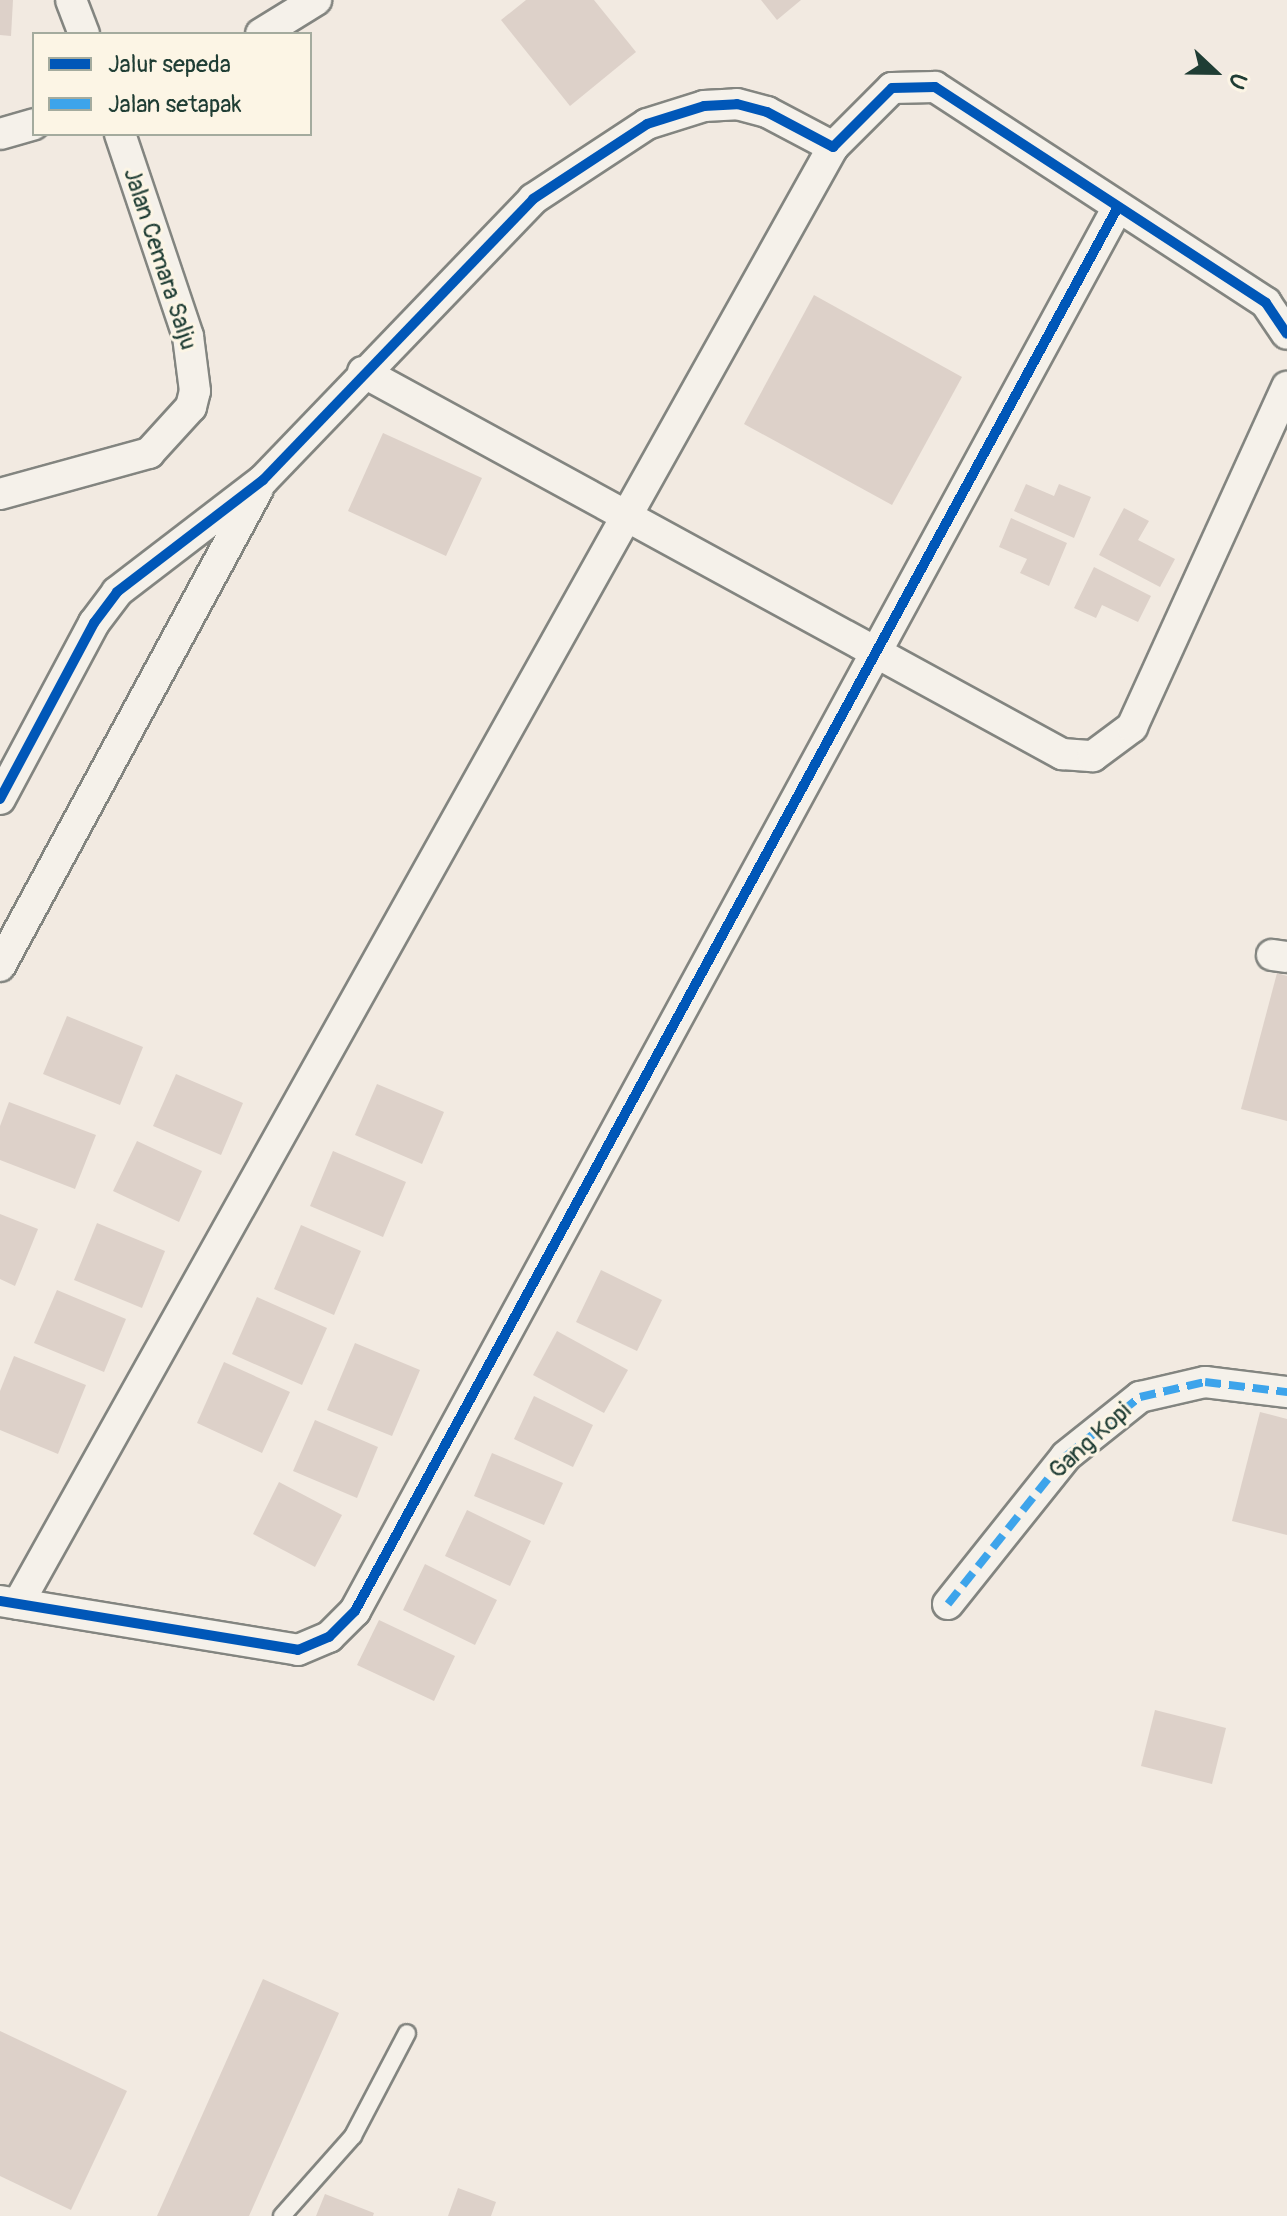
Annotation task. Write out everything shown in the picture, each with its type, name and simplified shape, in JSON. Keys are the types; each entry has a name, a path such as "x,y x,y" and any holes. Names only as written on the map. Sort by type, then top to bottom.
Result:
{"street":[{"path":"71,0 83,32"},
{"path":"264,32 316,0"},
{"path":"1117,209 355,1611 329,1637 298,1650 9,1603 833,147 892,88 935,87 1117,209 1266,303 1287,334"},
{"path":"0,799 105,606 263,480 363,372 533,199 647,124 704,106 737,104 833,147"},
{"path":"0,134 32,125"},
{"name":"Jalan Cemara Salju","path":"0,494 149,453 191,407 195,391 188,336 121,136"},
{"path":"363,372 626,512 1062,754 1093,756 1113,747 1132,727 1287,387"},
{"path":"0,966 263,480"},
{"name":"Gang Kopi","path":"948,1604 1066,1456 1140,1397 1205,1382 1287,1392"}],"lane":[{"path":"282,2216 345,2149 407,2033"}],"building":[{"path":"0,0 13,0 11,36 0,35"},
{"path":"526,0 594,0 636,52 570,106 501,20"},
{"path":"761,0 801,0 777,20"},
{"path":"814,295 962,377 892,505 744,424"},
{"path":"383,433 482,478 446,556 348,511"},
{"path":"1026,484 1054,496 1059,484 1091,497 1074,538 1014,511"},
{"path":"1124,508 1149,521 1138,540 1175,559 1160,587 1099,555"},
{"path":"1011,518 1067,543 1049,586 1020,573 1027,559 999,547"},
{"path":"1094,567 1151,596 1138,622 1102,605 1096,618 1074,608"},
{"path":"1277,973 1287,976 1287,1121 1241,1109"},
{"path":"67,1016 143,1047 120,1105 43,1074"},
{"path":"176,1074 243,1103 221,1155 153,1126"},
{"path":"377,1084 444,1112 422,1164 355,1135"},
{"path":"9,1102 96,1135 75,1189 0,1160 0,1126"},
{"path":"137,1141 202,1171 179,1222 113,1191"},
{"path":"333,1151 406,1182 383,1237 310,1206"},
{"path":"0,1214 38,1229 15,1286 0,1279"},
{"path":"97,1223 165,1251 142,1308 74,1280"},
{"path":"301,1225 361,1251 334,1315 274,1289"},
{"path":"601,1270 662,1300 637,1351 576,1322"},
{"path":"57,1290 126,1319 104,1372 34,1343"},
{"path":"257,1297 327,1328 302,1385 232,1354"},
{"path":"557,1331 628,1370 604,1413 533,1375"},
{"path":"355,1343 420,1370 392,1436 327,1410"},
{"path":"14,1356 86,1385 58,1454 0,1430 0,1391"},
{"path":"224,1362 290,1392 262,1453 197,1423"},
{"path":"534,1396 593,1425 573,1467 514,1439"},
{"path":"1260,1412 1287,1419 1287,1535 1232,1521"},
{"path":"315,1420 378,1447 357,1498 293,1471"},
{"path":"492,1453 563,1483 544,1525 474,1496"},
{"path":"279,1482 342,1515 315,1567 253,1534"},
{"path":"467,1510 531,1541 510,1586 445,1556"},
{"path":"425,1564 497,1600 475,1645 403,1610"},
{"path":"379,1620 455,1656 434,1701 357,1665"},
{"path":"1155,1710 1226,1728 1212,1784 1141,1766"},
{"path":"263,1979 339,2013 249,2216 157,2216"},
{"path":"0,2031 127,2091 71,2210 0,2176"},
{"path":"458,2188 496,2202 491,2216 448,2216"},
{"path":"325,2194 374,2213 373,2216 316,2216"}],"marked path":[{"path":"948,1604 1066,1456 1140,1397 1205,1382 1287,1392"}],"cycle path":[{"path":"0,799 94,623 117,592 263,480 533,199 647,124 704,106 737,104 767,112 833,147 892,88 935,87 1266,303 1287,334"},
{"path":"0,1601 298,1650 329,1637 355,1611 1117,209"}]}
